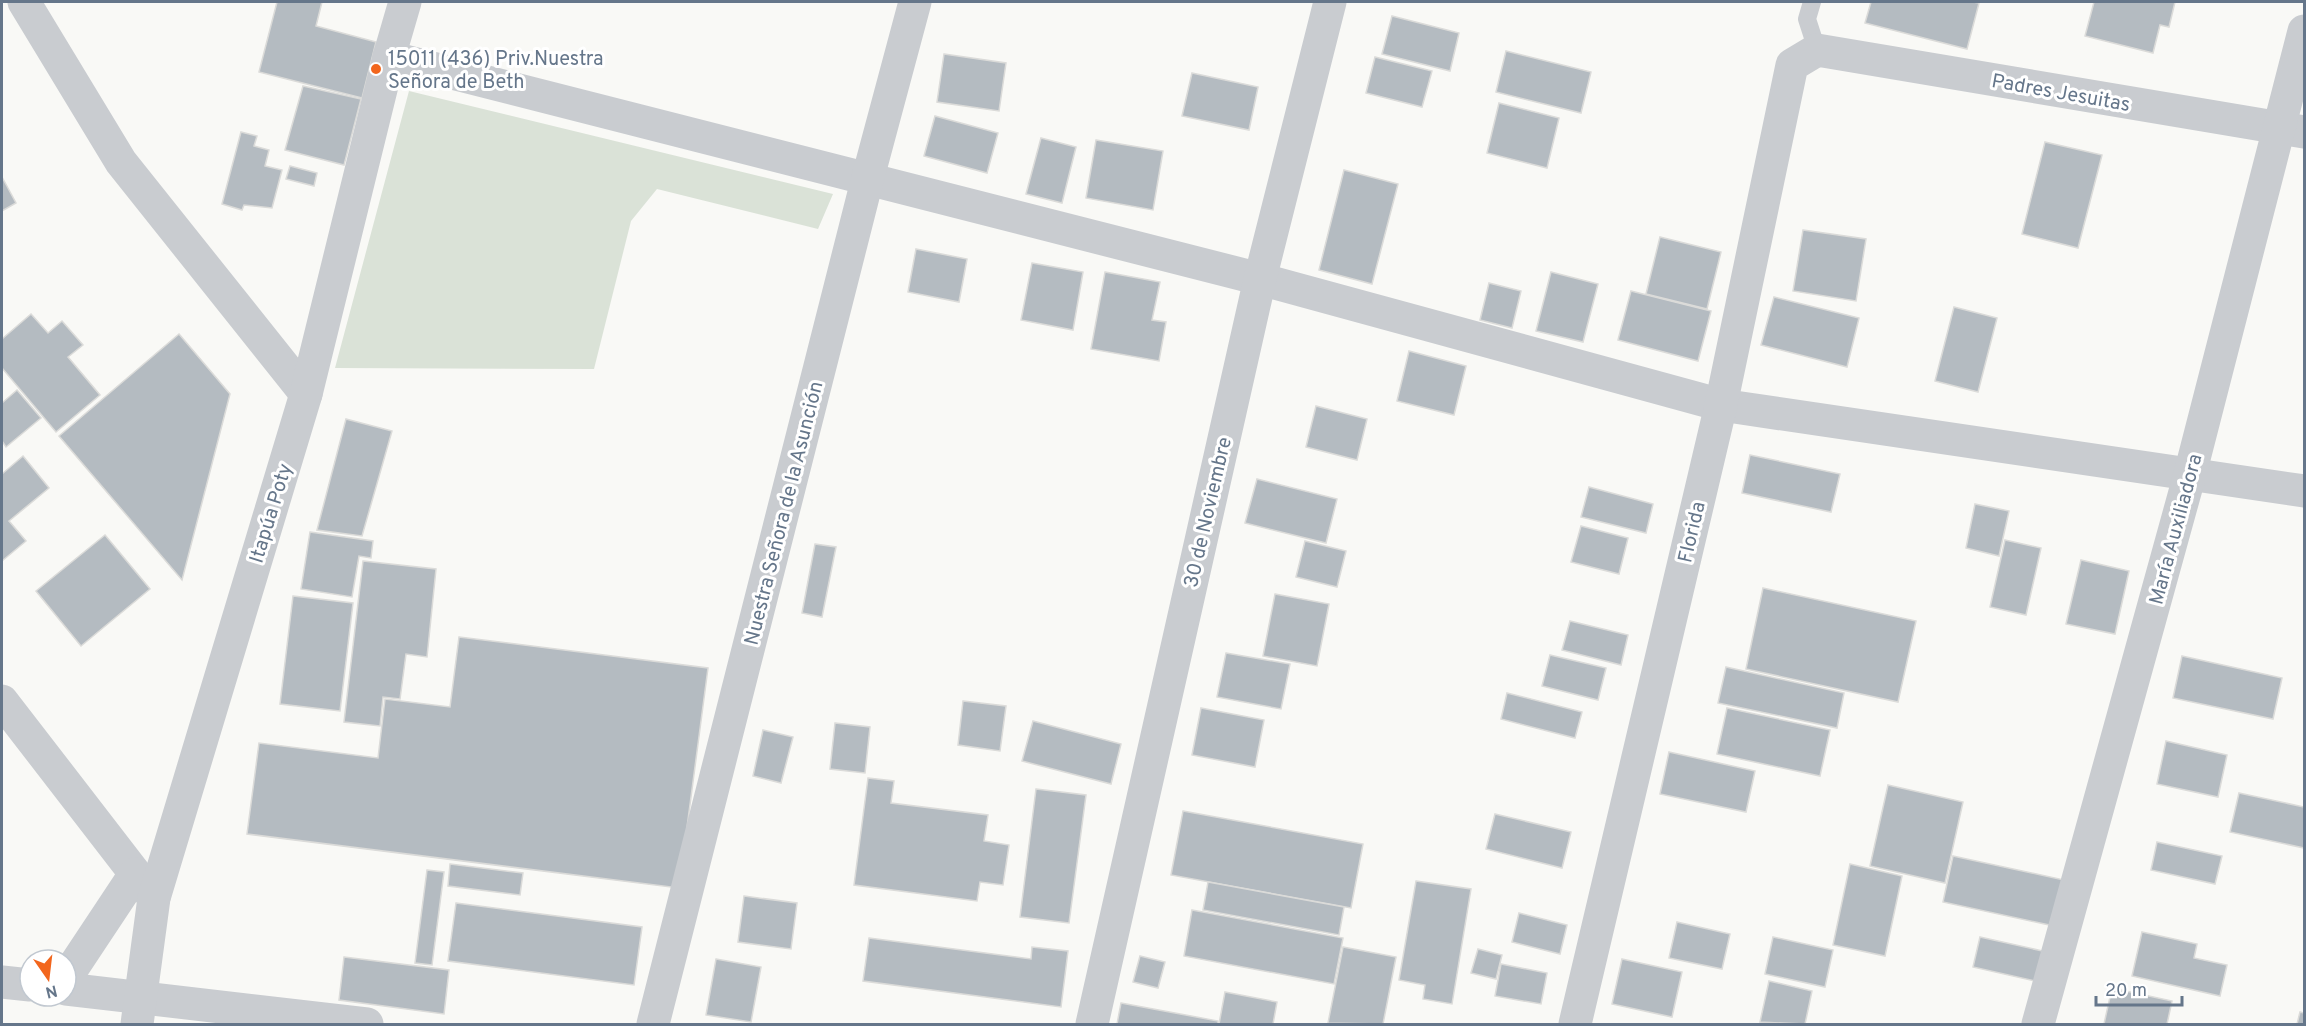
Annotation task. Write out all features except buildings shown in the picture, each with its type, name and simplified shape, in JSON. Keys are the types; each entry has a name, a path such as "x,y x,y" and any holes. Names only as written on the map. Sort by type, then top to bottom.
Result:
{"street":[{"path":"24,2 121,162 306,394"},
{"name":"Itapúa Poty","path":"138,1011 144,886 306,394 389,57 405,2"},
{"name":"Nuestra Señora de la Asunción","path":"653,1024 867,181 915,2"},
{"name":"30 de Noviembre","path":"1092,1024 1260,279 1330,2"},
{"name":"María Auxiliadora","path":"2038,1024 2190,474 2292,130 2304,31"},
{"name":"Padres Jesuitas","path":"1817,50 2292,130"},
{"name":"Florida","path":"1575,1024 1721,405 1792,65 1817,50"},
{"path":"389,57 867,181 1260,279 1721,405 2304,491"},
{"path":"2,701 144,886 78,964"},
{"path":"2,982 18,984"},
{"path":"78,993 138,1011 367,1024"}],"lane":[{"path":"1812,2 1806,20 1817,50"}],"shaded area":[{"path":"409,91 833,194 818,229 657,189 631,221 594,369 335,368"}],"place":[{"name":"15011 (436) Priv.Nuestra Señora de Beth","path":"376,69"}]}
